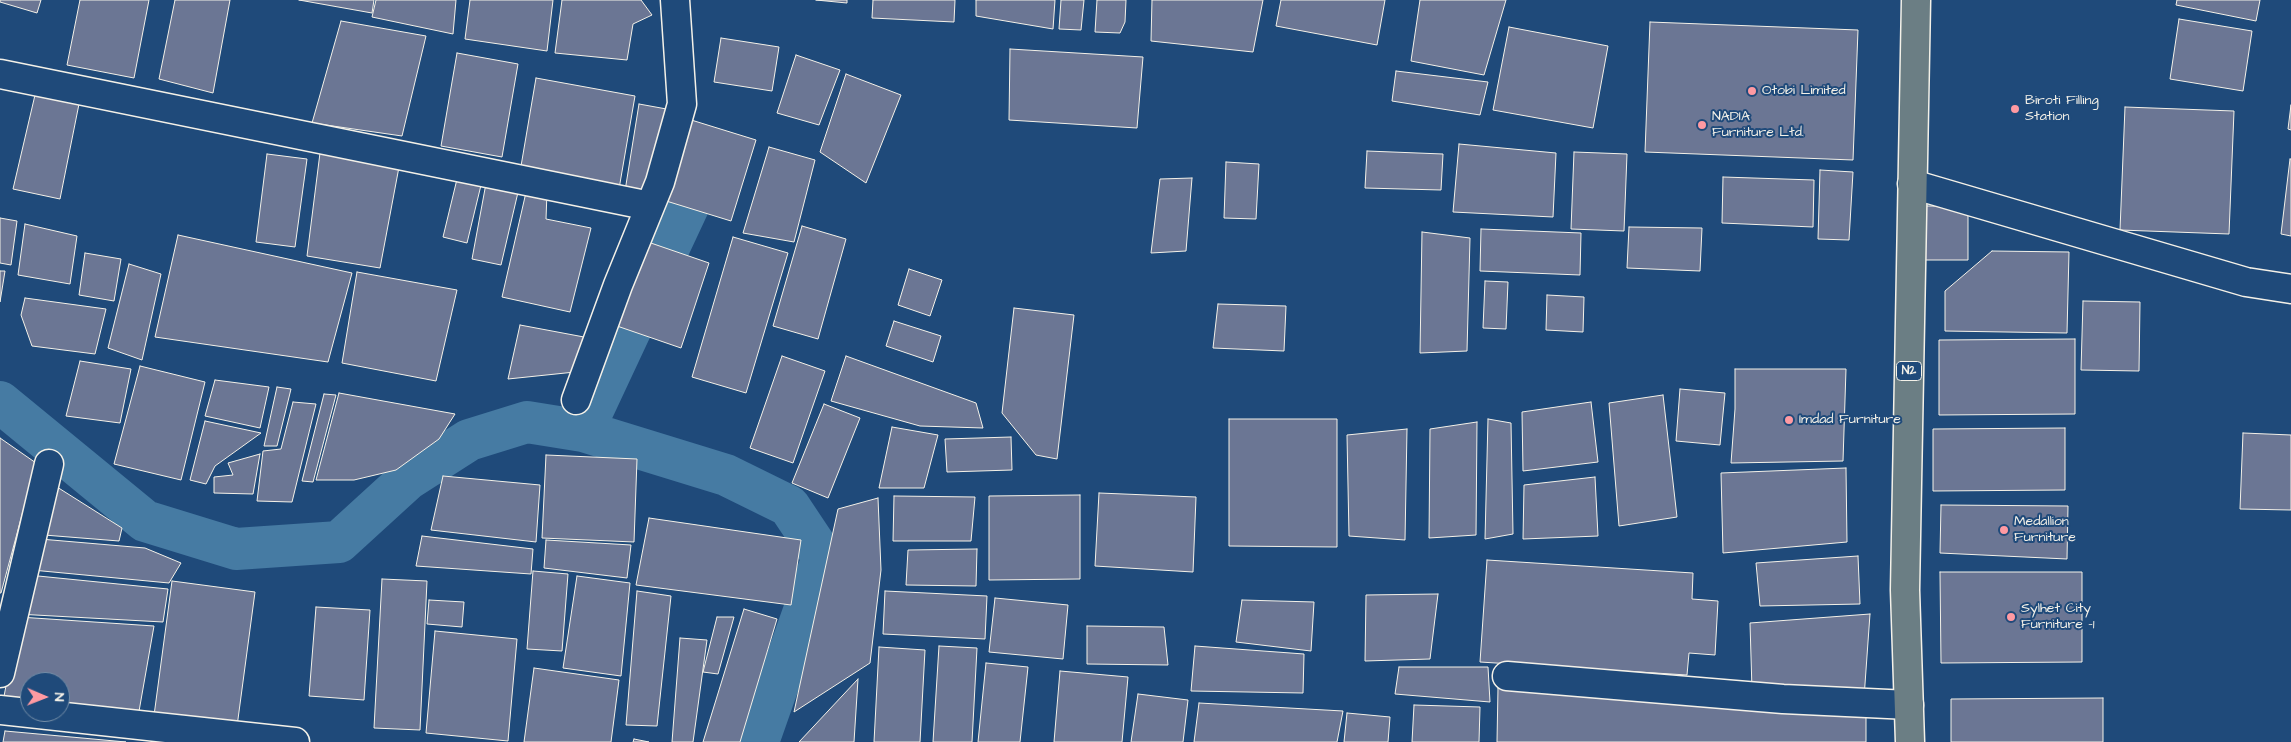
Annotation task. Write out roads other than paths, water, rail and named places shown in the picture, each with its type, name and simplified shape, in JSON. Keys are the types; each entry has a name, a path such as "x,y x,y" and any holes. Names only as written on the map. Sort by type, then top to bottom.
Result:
{"highway":[{"name":"N2","path":"1910,742 1904,590 1916,0"}],"street":[{"path":"576,400 618,285 660,182 682,104 675,0"},
{"path":"0,74 650,206"},
{"path":"1912,184 2246,282 2291,289"},
{"path":"0,673 49,464"},
{"path":"1507,676 1783,699 1909,705"},
{"path":"0,710 295,742"}],"waterway":[{"path":"583,431 692,198 690,150"},
{"path":"0,402 145,521 236,549 339,542 408,479 469,440 527,422 583,431 726,475 789,506 823,557 758,742"}],"place":[{"name":"Otobi Limited","path":"1752,91"},
{"name":"Biroti Filling Station","path":"2015,109"},
{"name":"NADIA Furniture Ltd.","path":"1702,125"},
{"name":"Imdad Furniture","path":"1789,420"},
{"name":"Medallion Furniture","path":"2004,530"},
{"name":"Sylhet City Furniture -1","path":"2011,617"}]}
